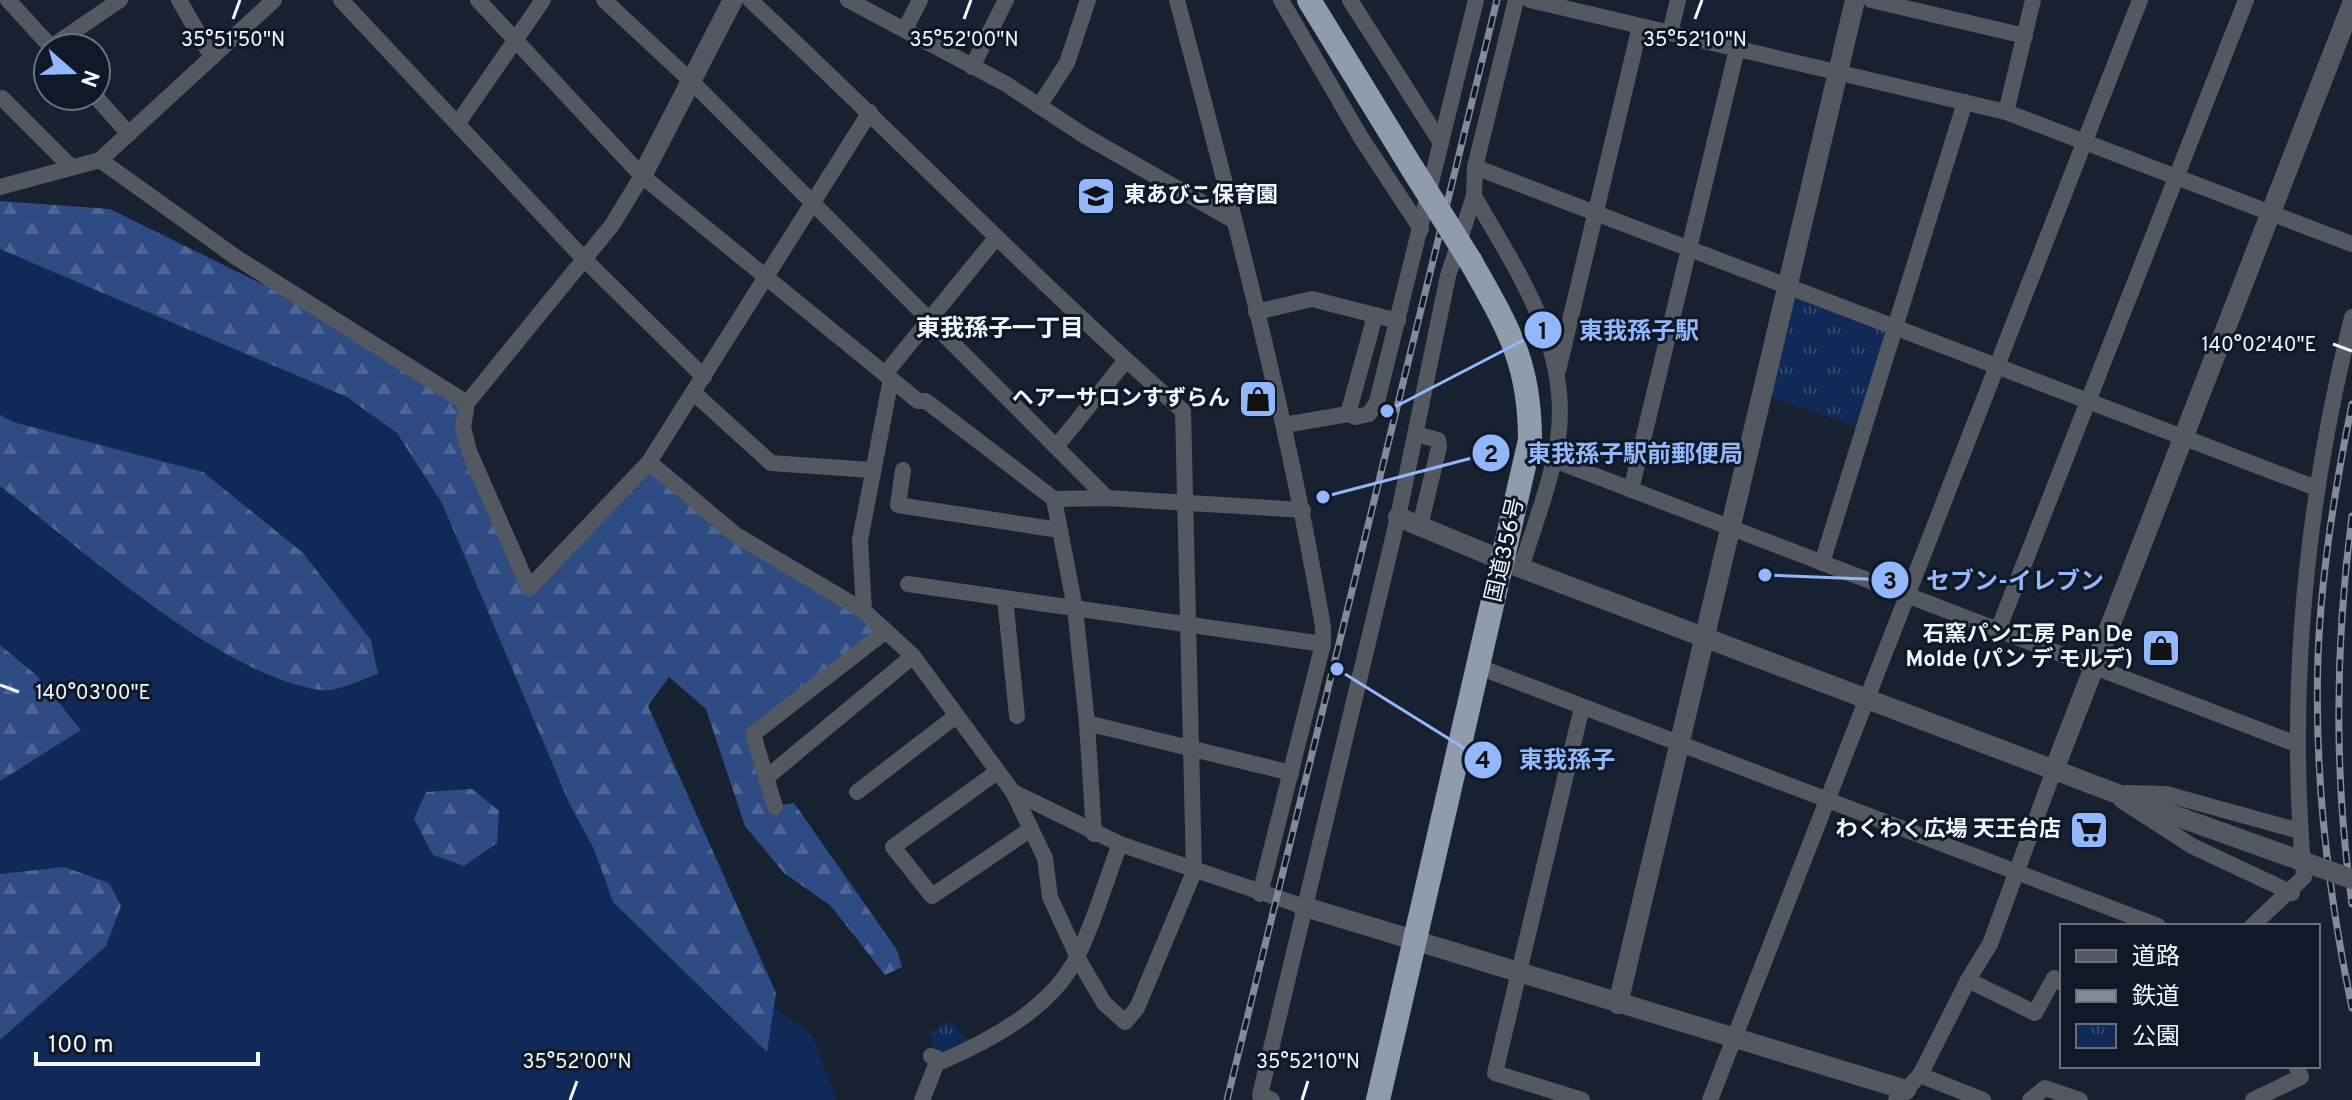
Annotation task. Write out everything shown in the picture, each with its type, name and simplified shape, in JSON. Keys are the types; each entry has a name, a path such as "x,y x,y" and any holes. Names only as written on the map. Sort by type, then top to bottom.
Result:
{"highway":[{"name":"国道356号","path":"1309,0 1471,262 1512,337 1528,389 1530,440 1513,564 1479,667 1378,1100"}],"street":[{"path":"8,0 37,32"},
{"path":"73,32 120,0"},
{"path":"179,0 212,57"},
{"path":"0,187 100,160 274,0"},
{"path":"341,0 584,259 704,377"},
{"path":"478,0 642,176 888,377 1054,499 1107,498 1303,510"},
{"path":"458,123 543,0"},
{"path":"604,0 692,82 1107,498"},
{"path":"733,0 620,215 467,403 463,427 469,451 529,588 649,462 870,112"},
{"path":"649,462 736,535 864,611 913,656 1013,792 1045,858 1050,897 1077,957 1104,1003 1125,1022 1137,1008 1194,872 1183,411 996,238 870,112 750,0"},
{"path":"848,0 972,67 1231,219"},
{"path":"905,29 920,0"},
{"path":"972,67 1006,0"},
{"path":"1039,106 1067,63 1088,0"},
{"path":"1177,0 1284,425 1303,510 1323,644 1260,894"},
{"path":"1281,0 1360,136 1421,229"},
{"path":"1350,0 1441,143"},
{"path":"1284,425 1348,414 1355,417 1369,414 1377,402 1476,0"},
{"path":"1272,1100 1260,1095 1302,906 1398,517 1448,276 1474,196 1475,167 1516,0"},
{"path":"1530,0 2006,112 2352,244"},
{"path":"1670,33 1678,0"},
{"path":"1618,1004 1855,0"},
{"path":"1871,0 2025,36"},
{"path":"2006,112 2033,0"},
{"path":"1710,1100 2140,0"},
{"path":"1998,630 2246,0"},
{"path":"1908,1088 1990,944 2093,666 2352,4"},
{"path":"1556,377 1640,26"},
{"path":"1631,490 1737,49"},
{"path":"0,100 2,98 71,167"},
{"path":"1822,563 1965,102"},
{"path":"109,112 129,134"},
{"path":"100,160 237,258 467,403"},
{"path":"1475,167 1997,369 2316,488"},
{"path":"1474,196 1535,303 1546,331 1556,377 1558,435 1554,460 1513,564"},
{"path":"864,611 860,540 888,377 996,238"},
{"path":"1256,312 1312,299 1398,321"},
{"path":"1348,414 1375,316"},
{"path":"2254,924 2292,893 2304,877 2296,744 2300,620 2324,437 2352,317"},
{"path":"1056,447 1126,360"},
{"path":"694,393 771,463 871,470"},
{"path":"1416,434 1438,440 1439,447 1420,526"},
{"path":"1554,460 2296,744"},
{"path":"903,470 898,505 1059,530"},
{"path":"1054,499 1075,608 1094,834"},
{"path":"1398,517 1513,564 2110,792 2352,879"},
{"path":"908,584 1323,644"},
{"path":"1005,598 1017,716"},
{"path":"775,807 753,734 886,631"},
{"path":"766,778 913,656"},
{"path":"1479,667 2153,924"},
{"path":"1582,707 1495,1073 1582,1100"},
{"path":"857,792 956,716"},
{"path":"1087,723 1291,773"},
{"path":"997,772 893,847 932,896 1031,829"},
{"path":"1013,792 1094,834 1260,894 1735,1039 1908,1088 1983,1100"},
{"path":"2110,792 2166,794 2300,831"},
{"path":"2110,792 2192,846 2292,893"},
{"path":"922,1100 934,1058 943,1061 996,1037 1051,992 1077,957 1120,844"},
{"path":"1968,980 2035,1013 2054,978 2060,982"},
{"path":"2253,1100 2301,1077 2297,1068"},
{"path":"2030,1100 2045,1088 2080,1100"}],"green space":[{"path":"0,201 110,209 319,312 467,403 469,451 529,587 649,462 736,535 886,631 754,734 775,806 794,803 897,950 902,967 885,975 831,906 784,873 745,826 706,709 669,677 648,706 776,993 767,1052 613,902 594,849 570,805 442,503 397,433 347,397 0,249"},
{"path":"0,203 457,404 641,908 813,1036 837,1100 0,1100"},
{"path":"1793,295 1888,332 1858,427 1769,396"},
{"path":"0,415 13,422 203,472 303,553 371,640 378,674 341,688 326,690 281,680 239,661 153,606 0,486"},
{"path":"0,645 36,675 81,730 0,781"},
{"path":"472,789 499,811 497,843 464,866 433,855 414,819 426,792"},
{"path":"64,867 109,883 121,906 106,946 0,1040 0,874"},
{"path":"951,1021 973,1048 938,1060 929,1032"}],"railway":[{"path":"1227,1100 1497,0"},
{"path":"2352,404 2326,562 2317,701 2324,834 2352,1008"},
{"path":"2352,516 2342,613 2339,710 2342,808 2352,904"}],"place":[{"name":"東あびこ保育園","path":"1096,196"},
{"name":"ヘアーサロンすずらん","path":"1258,399"},
{"name":"東我孫子駅","path":"1387,411"},
{"name":"東我孫子駅前郵便局","path":"1323,497"},
{"name":"セブン-イレブン","path":"1765,575"},
{"name":"石窯パン工房 Pan De Molde (パン デ モルデ)","path":"2161,648"},
{"name":"東我孫子","path":"1337,669"},
{"name":"わくわく広場 天王台店","path":"2089,830"}],"district":[{"name":"東我孫子一丁目","path":"1000,330"}]}
